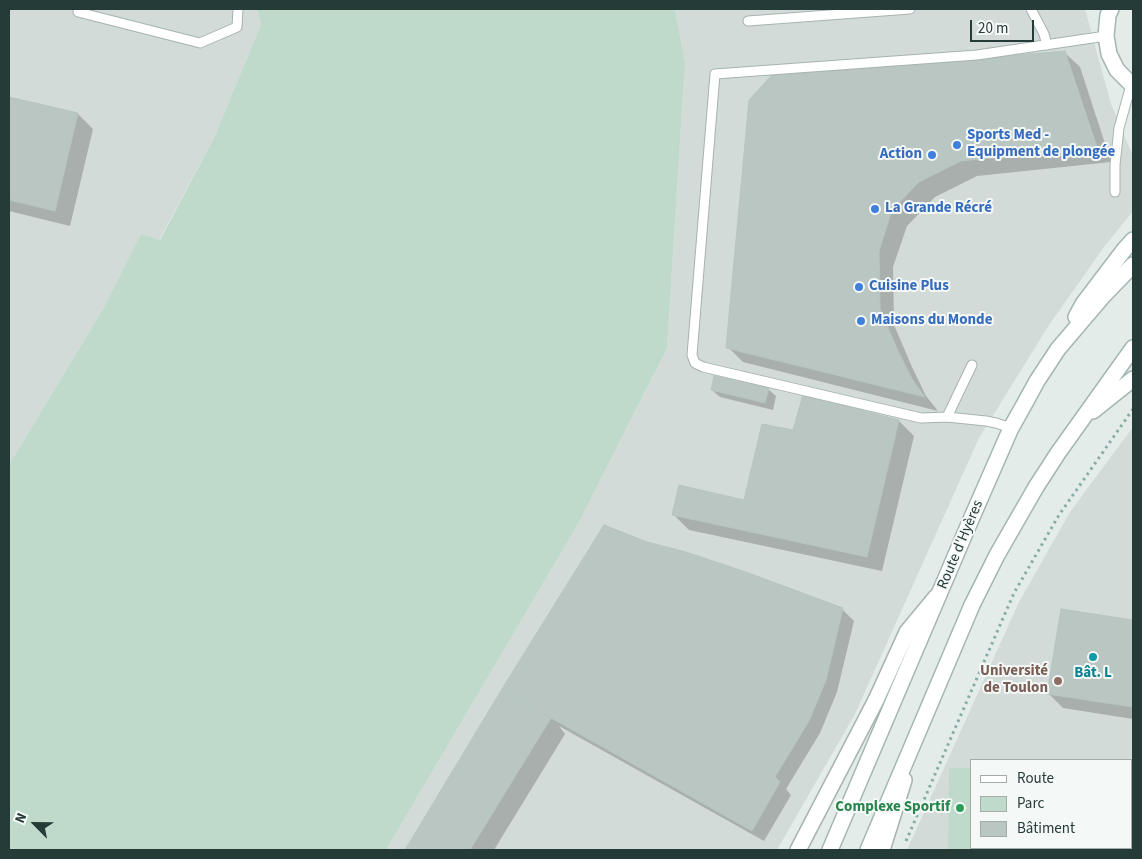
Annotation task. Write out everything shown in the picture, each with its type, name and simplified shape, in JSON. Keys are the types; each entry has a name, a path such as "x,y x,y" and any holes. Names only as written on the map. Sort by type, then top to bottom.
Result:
{"main road":[{"path":"1111,9 1108,15 1106,36 1109,54 1118,70 1132,86"},
{"path":"1058,349 1083,304 1133,240"},
{"name":"Route d'Hyères","path":"830,850 1012,428 1037,381 1058,349 1133,265"},
{"path":"868,850 972,605 997,556 1036,487 1078,423 1133,348"},
{"path":"1078,423 1133,380"},
{"path":"798,850 876,700 907,632 940,592"},
{"path":"882,850 921,725"}],"lane":[{"path":"78,12 200,43 237,26 238,9"},
{"path":"748,21 910,9"},
{"path":"1031,9 1044,34 1047,45"},
{"path":"1012,428 986,421 947,417 921,418 703,367 695,363 692,354 715,74 977,55 1106,36"},
{"path":"1115,192 1115,166 1119,128 1132,86"},
{"path":"947,417 972,365"}],"path":[{"path":"906,841 1014,593 1059,515 1133,409"}],"shaded area":[{"path":"9,9 257,9 261,24 215,136 159,240 141,234 103,309 9,465"},
{"path":"675,9 1085,9 1111,104 1133,156 1133,211 1104,247 1049,325 979,438 855,714 777,850 386,850 578,524 667,348 685,63"},
{"name":"Université de Toulon","path":"1133,427 1133,850 907,850 1019,602 1070,512"}],"green space":[{"path":"257,9 675,9 685,63 667,348 578,524 386,850 9,850 9,465 103,309 141,234 160,240 215,136 261,24"},
{"name":"Complexe Sportif","path":"1133,766 1133,850 948,850 949,768 970,768 970,849 1132,849"}],"building":[{"path":"1065,51 1097,147 961,161 919,182 892,210 879,251 880,309 912,379 925,397 726,348 749,100 771,76"},
{"path":"9,97 78,113 55,211 9,200"},
{"path":"714,376 769,388 765,403 711,390"},
{"path":"803,395 899,420 867,557 672,515 679,485 744,500 762,424 793,430"},
{"path":"604,525 647,542 686,552 743,571 843,608 826,680 809,721 775,777 780,782 752,831 502,689"},
{"name":"Bât. L","path":"1061,609 1133,620 1133,707 1047,694"},
{"path":"502,689 551,718 470,850 405,850"}],"place":[{"name":"Sports Med - Equipment de plongée","path":"957,145"},
{"name":"Action","path":"932,155"},
{"name":"La Grande Récré","path":"875,209"},
{"name":"Cuisine Plus","path":"859,287"},
{"name":"Maisons du Monde","path":"861,321"},
{"name":"Bât. L","path":"1093,657"},
{"name":"Université de Toulon","path":"1058,681"},
{"name":"Complexe Sportif","path":"960,808"}]}
